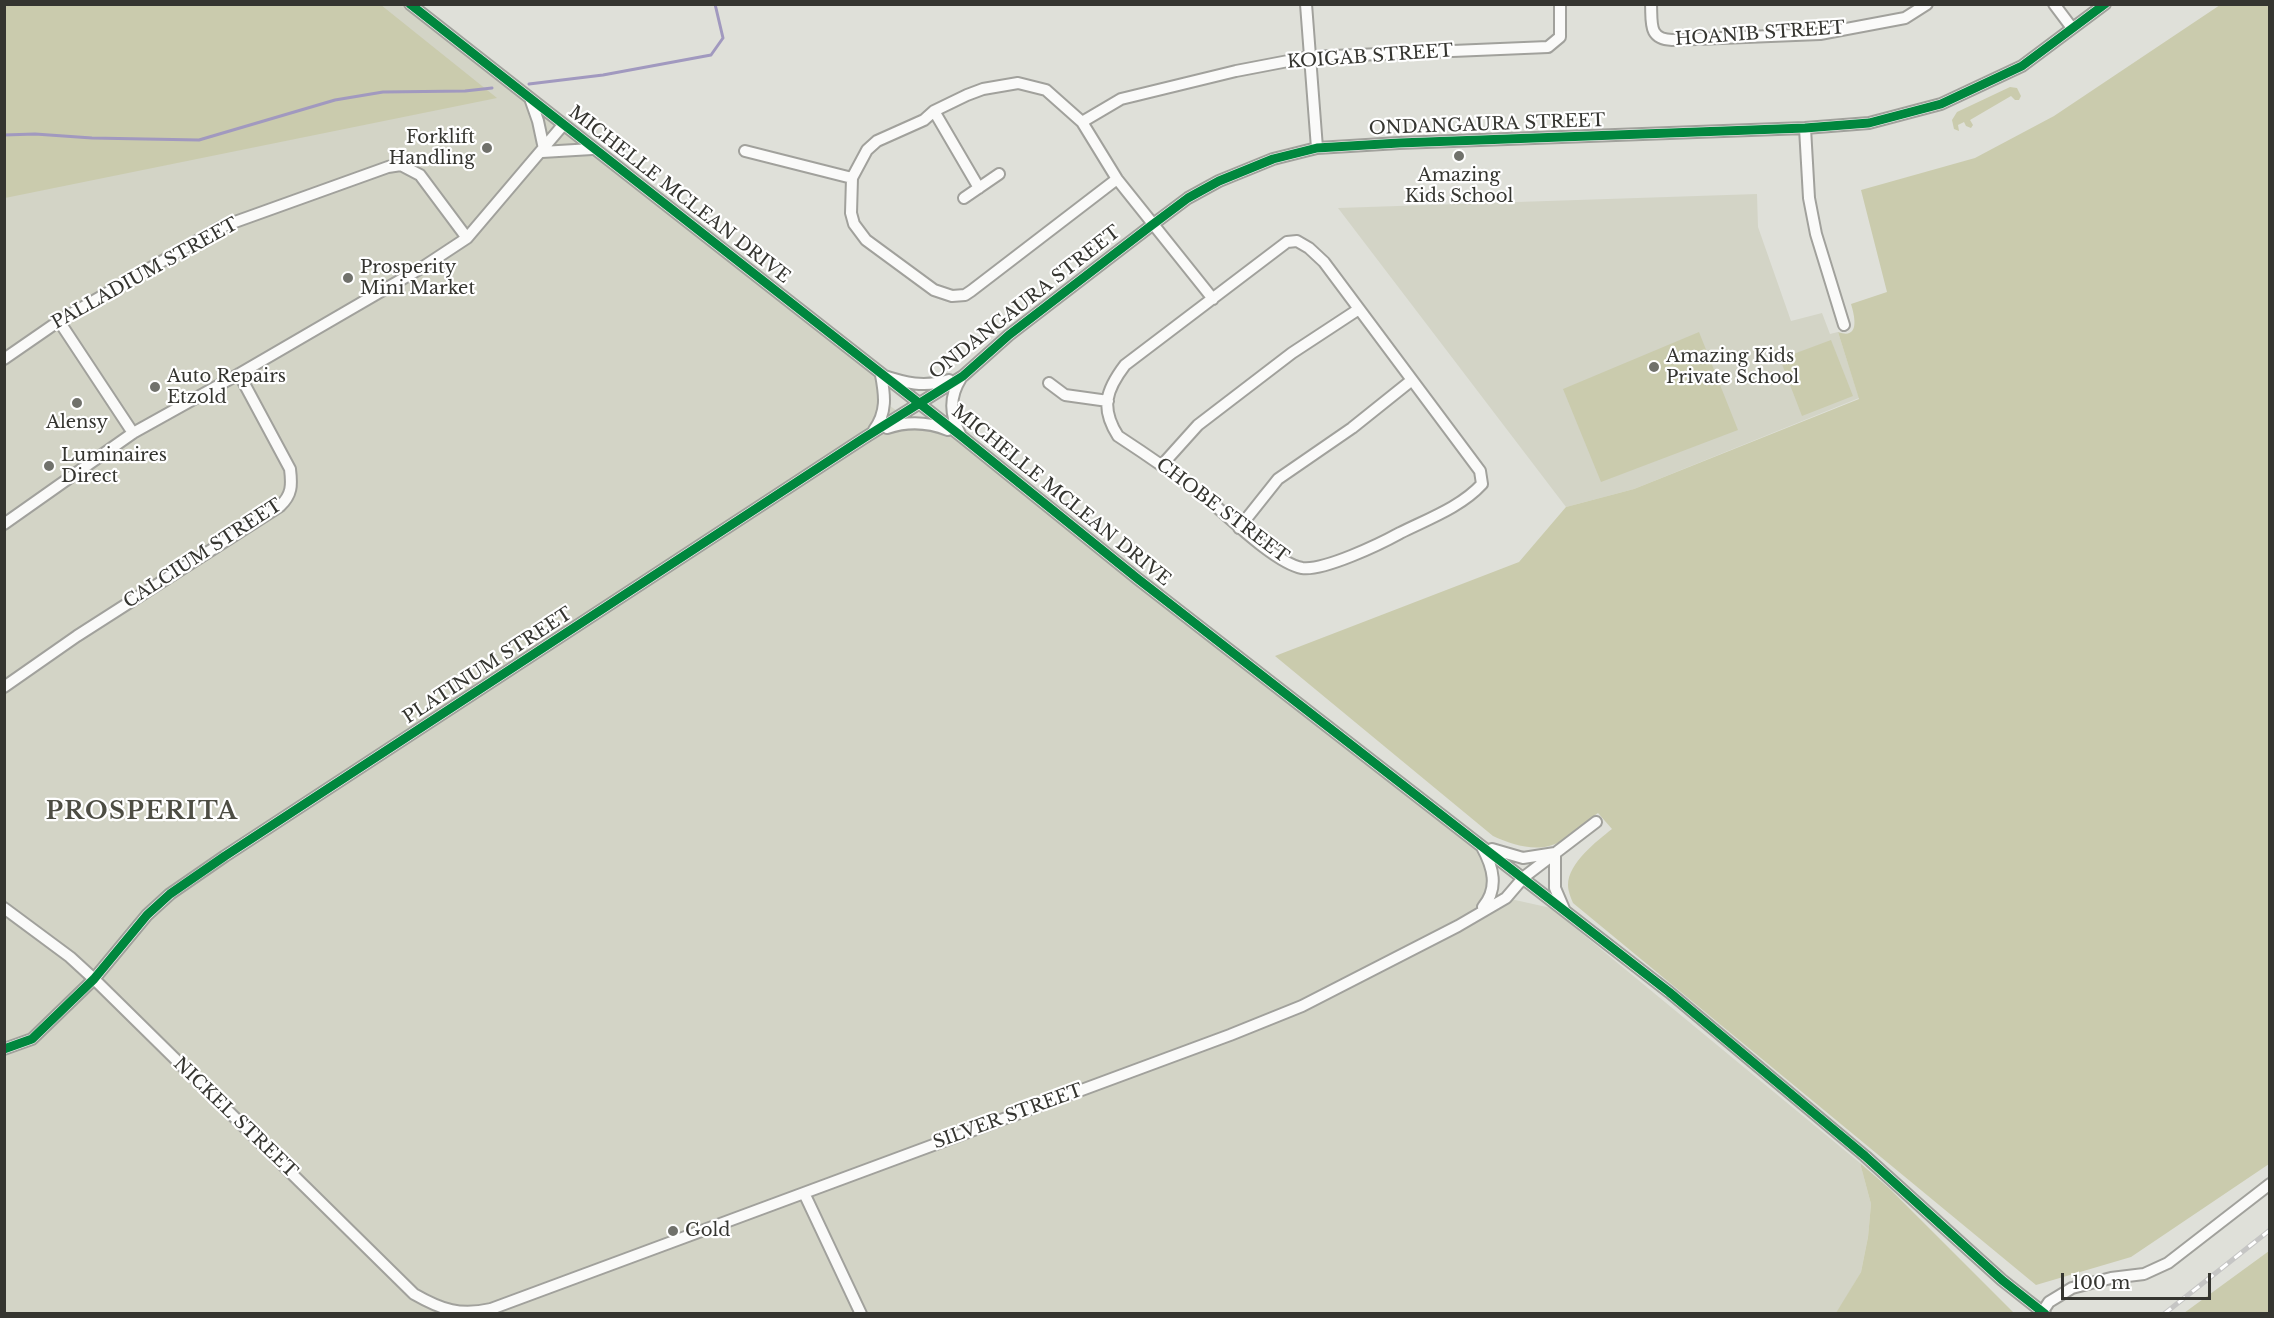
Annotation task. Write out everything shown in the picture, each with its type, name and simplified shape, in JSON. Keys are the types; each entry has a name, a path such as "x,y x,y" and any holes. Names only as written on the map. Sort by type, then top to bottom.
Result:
{"street":[{"name":"MICHELLE MCLEAN DRIVE","path":"410,4 592,149 961,436 1138,579 1670,992 1865,1156 2001,1280 2042,1313"},
{"path":"1306,4 1317,148"},
{"name":"KOIGAB STREET","path":"1082,122 1122,99 1236,71 1309,57 1548,47 1560,37 1560,4"},
{"name":"HOANIB STREET","path":"1651,4 1653,29 1663,40 1820,34 1905,18 1912,8 1927,4"},
{"path":"2054,4 2072,28"},
{"name":"ONDANGAURA STREET","path":"920,404 963,375 1009,335 1188,198 1219,181 1273,159 1317,148 1399,143 1805,128 1869,123 1941,104 2022,66 2105,4"},
{"path":"1117,179 965,295 952,296 934,290 866,240 858,231 851,213 852,178 867,150 877,141 924,120 934,111 983,89 1018,83 1046,90 1082,122 1117,179 1213,299"},
{"path":"530,99 538,121 543,151"},
{"path":"934,111 979,188"},
{"path":"4,524 133,433 423,267 467,238 563,125"},
{"path":"1805,128 1812,216 1844,325"},
{"path":"543,151 592,149"},
{"path":"745,151 852,178"},
{"name":"PALLADIUM STREET","path":"4,359 58,321 222,227 388,167 401,165 420,175 467,238"},
{"path":"964,198 999,174"},
{"name":"CHOBE STREET","path":"1297,241 1309,248 1324,262 1480,471 1482,484 1459,503 1392,538 1336,562 1304,568 1288,564 1239,528 1205,497 1118,436 1113,428 1108,391 1125,365 1213,299 1287,242 1297,241"},
{"path":"1162,465 1198,425 1292,353 1359,309"},
{"path":"58,321 133,433"},
{"name":"CALCIUM STREET","path":"4,687 77,636 280,506 288,498 292,484 291,469 239,374"},
{"path":"873,432 884,409 885,394 881,375 906,383 923,385 936,384 963,375"},
{"path":"961,436 953,422 951,410 955,388 963,375"},
{"path":"1239,528 1278,478 1352,428 1412,380"},
{"path":"1049,383 1065,395 1108,401"},
{"name":"PLATINUM STREET","path":"4,1049 32,1039 94,979 147,915 170,894 873,432 920,404"},
{"path":"873,432 910,422 939,427 961,436"},
{"name":"SILVER STREET","path":"471,1313 491,1309 1230,1035 1302,1006 1458,926 1506,898 1524,877 1596,822"},
{"path":"1481,844 1510,856 1523,858 1555,853 1555,888 1565,912"},
{"path":"1477,913 1490,899 1493,888 1491,863 1481,844"},
{"name":"NICKEL STREET","path":"4,908 70,957 94,979 414,1294 441,1307 471,1313"},
{"path":"2042,1313 2049,1302 2072,1288 2111,1278 2144,1274 2168,1263 2270,1184"},
{"path":"804,1193 861,1314"}],"shaded area":[{"path":"5,5 410,5 881,375 886,403 915,424 961,436 1481,844 1493,878 1479,911 1506,898 1551,908 1860,1163 1871,1204 1868,1237 1861,1272 1837,1313 5,1314"},
{"name":"Amazing Kids Private School","path":"1757,194 1758,227 1791,321 1822,313 1830,334 1838,332 1859,398 1634,489 1566,507 1338,208"}],"green space":[{"path":"5,4 381,5 497,98 5,198"},
{"path":"2220,5 2270,5 2269,1164 2131,1257 2036,1285 1573,903 1568,885 1573,869 1584,853 1612,829 1598,813 1561,841 1544,847 1527,847 1493,836 1275,656 1519,562 1566,507 1634,489 1859,399 1838,332 1845,334 1853,330 1854,315 1851,304 1887,292 1861,190 1975,158 2054,116"},
{"path":"2010,87 2017,88 2021,96 2019,100 2011,96 1970,120 1973,125 1971,128 1964,122 1958,125 1959,131 1954,129 1952,120 1957,112"},
{"path":"1699,332 1738,430 1601,482 1563,389"},
{"path":"1831,340 1853,396 1802,416 1780,359"},
{"path":"1860,1163 1890,1189 2014,1313 1836,1313 1861,1272 1868,1237 1871,1204"},
{"path":"2269,1251 2269,1313 2184,1313"}],"waterway":[{"path":"529,84 603,75 711,55 723,38 715,4"},
{"path":"4,135 199,140 335,100 383,92 465,91 492,88"}],"railway":[{"path":"2164,1314 2270,1230"}],"cycle path":[{"path":"410,4 961,436 1138,579 1669,992 1865,1156 2002,1280 2045,1314"},
{"path":"4,1049 32,1039 94,979 147,915 170,894 864,438 963,376 1009,335 1152,225 1188,198 1219,181 1273,159 1317,148 1805,128 1869,123 1941,104 2022,66 2105,4"}],"place":[{"name":"Forklift Handling","path":"487,148"},
{"name":"Amazing Kids School","path":"1459,156"},
{"name":"Prosperity Mini Market","path":"348,278"},
{"name":"Amazing Kids Private School","path":"1654,367"},
{"name":"Auto Repairs Etzold","path":"155,387"},
{"name":"Alensy","path":"77,403"},
{"name":"Luminaires Direct","path":"49,466"},
{"name":"Gold","path":"673,1231"}],"district":[{"name":"PROSPERITA","path":"142,812"}]}
